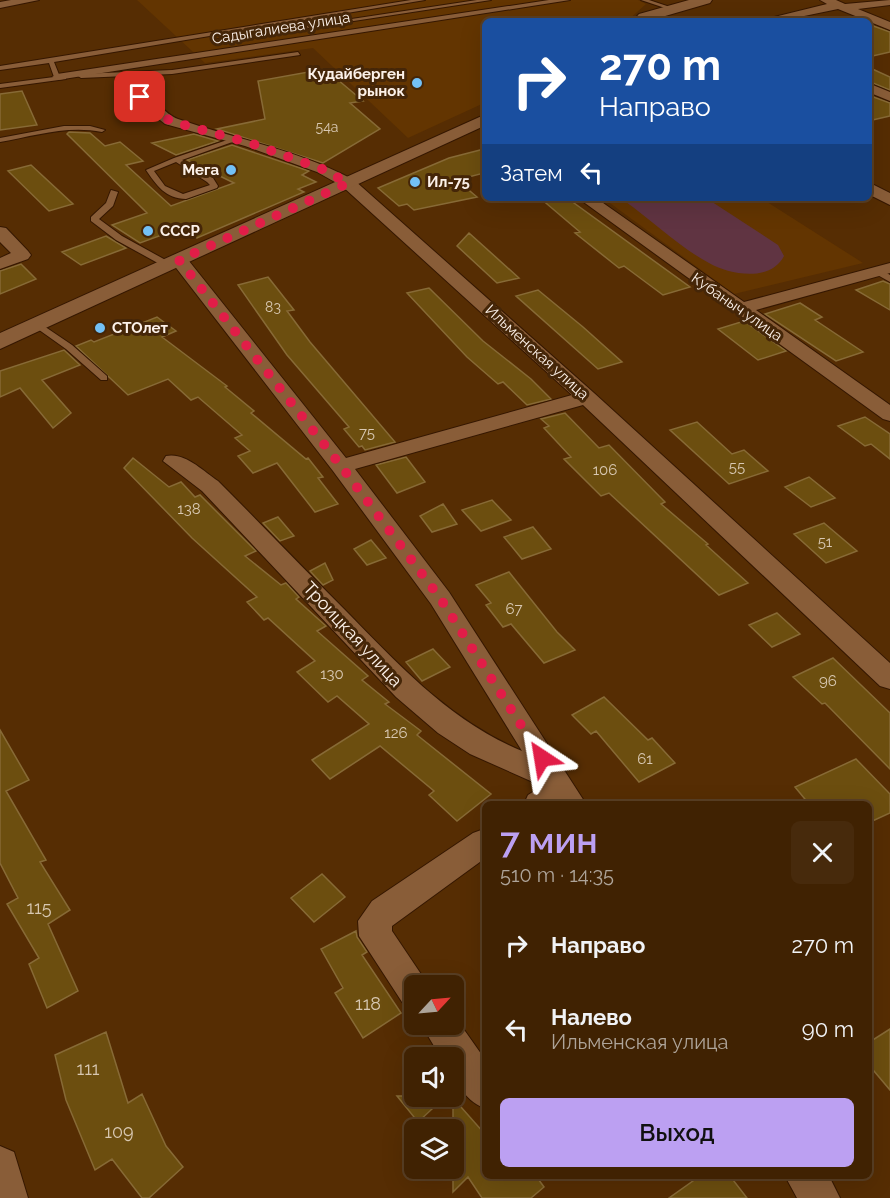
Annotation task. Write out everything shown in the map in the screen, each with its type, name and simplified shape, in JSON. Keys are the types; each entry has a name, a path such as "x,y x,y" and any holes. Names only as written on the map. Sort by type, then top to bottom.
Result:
{"street":[{"path":"0,6 33,0"},
{"name":"Садыгалиева улица","path":"57,77 566,0"},
{"path":"643,18 705,0"},
{"path":"826,0 871,18"},
{"path":"780,18 842,6 890,2"},
{"path":"872,18 890,26"},
{"path":"872,89 890,97"},
{"name":"Ильменская улица","path":"140,97 170,121 236,139 322,169 348,183 587,397 890,680"},
{"path":"0,342 482,123"},
{"path":"872,189 890,200"},
{"name":"Кубаныч улица","path":"590,201 890,415"},
{"path":"0,232 22,255 0,264"},
{"name":"Троицкая улица","path":"173,263 341,466 440,598 557,794"},
{"path":"740,309 886,273"},
{"path":"341,466 587,397"},
{"name":"Троицкая улица","path":"174,461 210,486 406,690 480,746 557,794"},
{"path":"404,976 376,936 375,921 384,911 482,843"},
{"path":"447,1035 482,1086"},
{"path":"0,1166 8,1198"},
{"path":"807,1179 820,1198"}],"lane":[{"path":"0,68 175,42 298,18 422,0"},
{"path":"196,44 488,0"},
{"path":"644,0 673,9"},
{"path":"51,61 57,77 172,72 298,54"},
{"name":"Садыгалиева улица","path":"0,86 57,77"},
{"path":"0,140 63,128 91,127 102,130"},
{"path":"176,159 210,180 214,186 183,197 162,188 150,170 176,159 236,139"},
{"path":"114,192 110,204 94,219 119,238 173,263"},
{"path":"38,325 69,347 104,378"}],"shaded area":[{"name":"Кудайберген рынок","path":"137,0 638,0 646,4 630,18 482,18 482,104 408,138 313,48 205,63"},
{"path":"607,201 766,201 863,263 734,294"},
{"path":"711,201 778,245 784,256 770,270 760,273 728,271 699,257 626,202"}],"building":[{"path":"872,25 890,32 890,52 872,56"},
{"path":"325,69 363,101 350,103 380,129 323,163 217,129 265,119 258,81"},
{"path":"872,69 890,77 890,90 872,83"},
{"path":"22,91 37,125 0,130 0,94"},
{"path":"872,96 890,103 890,116 872,120"},
{"path":"69,132 90,133 105,146 120,142 143,161 126,165 171,206 234,183 187,160 232,145 309,171 302,175 316,182 298,189 304,192 197,238 178,229 140,243 112,225 147,213 67,134"},
{"path":"194,134 218,141 176,155 152,143"},
{"path":"482,150 482,174 457,180 477,197 414,210 407,204 399,206 378,188 449,158"},
{"path":"31,165 73,204 49,211 8,171"},
{"path":"544,201 571,201 690,287 663,295 624,266 619,268 575,233 580,232"},
{"path":"469,233 519,278 497,283 457,246"},
{"path":"106,236 126,248 81,265 62,252"},
{"path":"21,264 36,279 0,294 0,271"},
{"path":"268,277 294,310 287,311 310,342 395,442 365,450 362,446 359,447 344,429 349,427 287,355 238,285"},
{"path":"883,281 890,284 890,310 856,290"},
{"path":"429,288 483,341 531,379 551,399 527,405 503,382 498,384 467,357 407,293"},
{"path":"538,290 622,362 598,369 516,296"},
{"path":"800,303 822,317 815,320 863,352 836,361 765,314"},
{"path":"157,317 176,331 162,337 227,386 225,387 254,411 251,413 306,459 308,458 323,477 318,478 338,504 315,512 277,463 253,473 238,456 250,451 235,438 242,435 198,397 191,400 168,379 128,395 76,346 91,340 94,342"},
{"path":"744,321 786,351 758,360 718,329"},
{"path":"64,350 80,365 42,380 71,413 53,428 20,388 0,397 0,371"},
{"path":"565,413 599,448 609,445 665,502 661,504 708,544 706,545 748,583 719,595 609,493 601,496 564,459 571,457 544,428 549,426 541,419"},
{"path":"865,417 890,434 890,459 871,444 865,446 838,426"},
{"path":"697,422 732,454 744,450 768,471 729,484 670,430"},
{"path":"406,457 425,482 397,493 376,465"},
{"path":"133,458 169,487 181,482 195,497 200,495 256,551 245,556 281,585 286,583 299,597 296,599 326,626 317,631 368,676 362,680 389,702 385,704 421,731 417,735 491,794 457,821 429,795 434,791 380,746 330,779 312,760 369,724 337,696 328,702 297,672 315,661 268,618 264,620 247,602 257,597 192,538 124,468"},
{"path":"809,477 835,498 811,507 785,487"},
{"path":"492,500 511,520 481,531 462,510"},
{"path":"443,504 457,524 432,532 420,516"},
{"path":"278,517 294,536 280,541 263,523"},
{"path":"824,523 857,551 826,563 794,534"},
{"path":"533,527 551,549 522,559 504,537"},
{"path":"371,540 386,558 367,565 354,549"},
{"path":"325,563 333,580 323,585 310,571"},
{"path":"509,572 557,632 575,650 544,663 511,624 503,627 486,605 491,603 476,585"},
{"path":"777,613 800,634 772,647 749,625"},
{"path":"433,649 450,667 422,681 406,662"},
{"path":"833,658 890,713 890,769 825,703 822,704 793,677"},
{"path":"604,697 648,740 652,738 675,763 639,782 596,731 591,734 572,715"},
{"path":"0,730 29,780 6,791 46,860 40,862 70,910 48,924 78,991 47,1008 29,964 39,958 7,904 18,898 0,863"},
{"path":"856,759 890,794 890,813 872,821 872,801 807,801 795,787"},
{"path":"322,874 345,897 314,922 291,898"},
{"path":"356,931 357,937 367,952 362,955 401,1013 363,1038 335,993 343,988 321,949"},
{"path":"890,1029 890,1090 872,1069 872,1040"},
{"path":"106,1032 128,1103 142,1094 166,1146 183,1167 149,1198 142,1198 112,1159 95,1170 66,1100 55,1055"},
{"path":"397,1096 404,1096 404,1105"},
{"path":"406,1107 434,1107 421,1119 416,1119"},
{"path":"453,1107 461,1107 482,1131 482,1179 538,1179 544,1187 531,1198 482,1198 468,1177 453,1192 453,1179 464,1179 464,1119 453,1119"},
{"path":"696,1179 732,1179 747,1198 669,1198"}],"place":[{"name":"Кудайберген рынок","path":"417,83"},
{"name":"Мега","path":"231,170"},
{"name":"Ил-75","path":"415,182"},
{"name":"СССР","path":"148,231"},
{"name":"СТОлет","path":"100,328"}],"route":[{"path":"140,97 170,121 250,143 322,169 348,183 179,260 341,466 440,598 542,758"}]}
